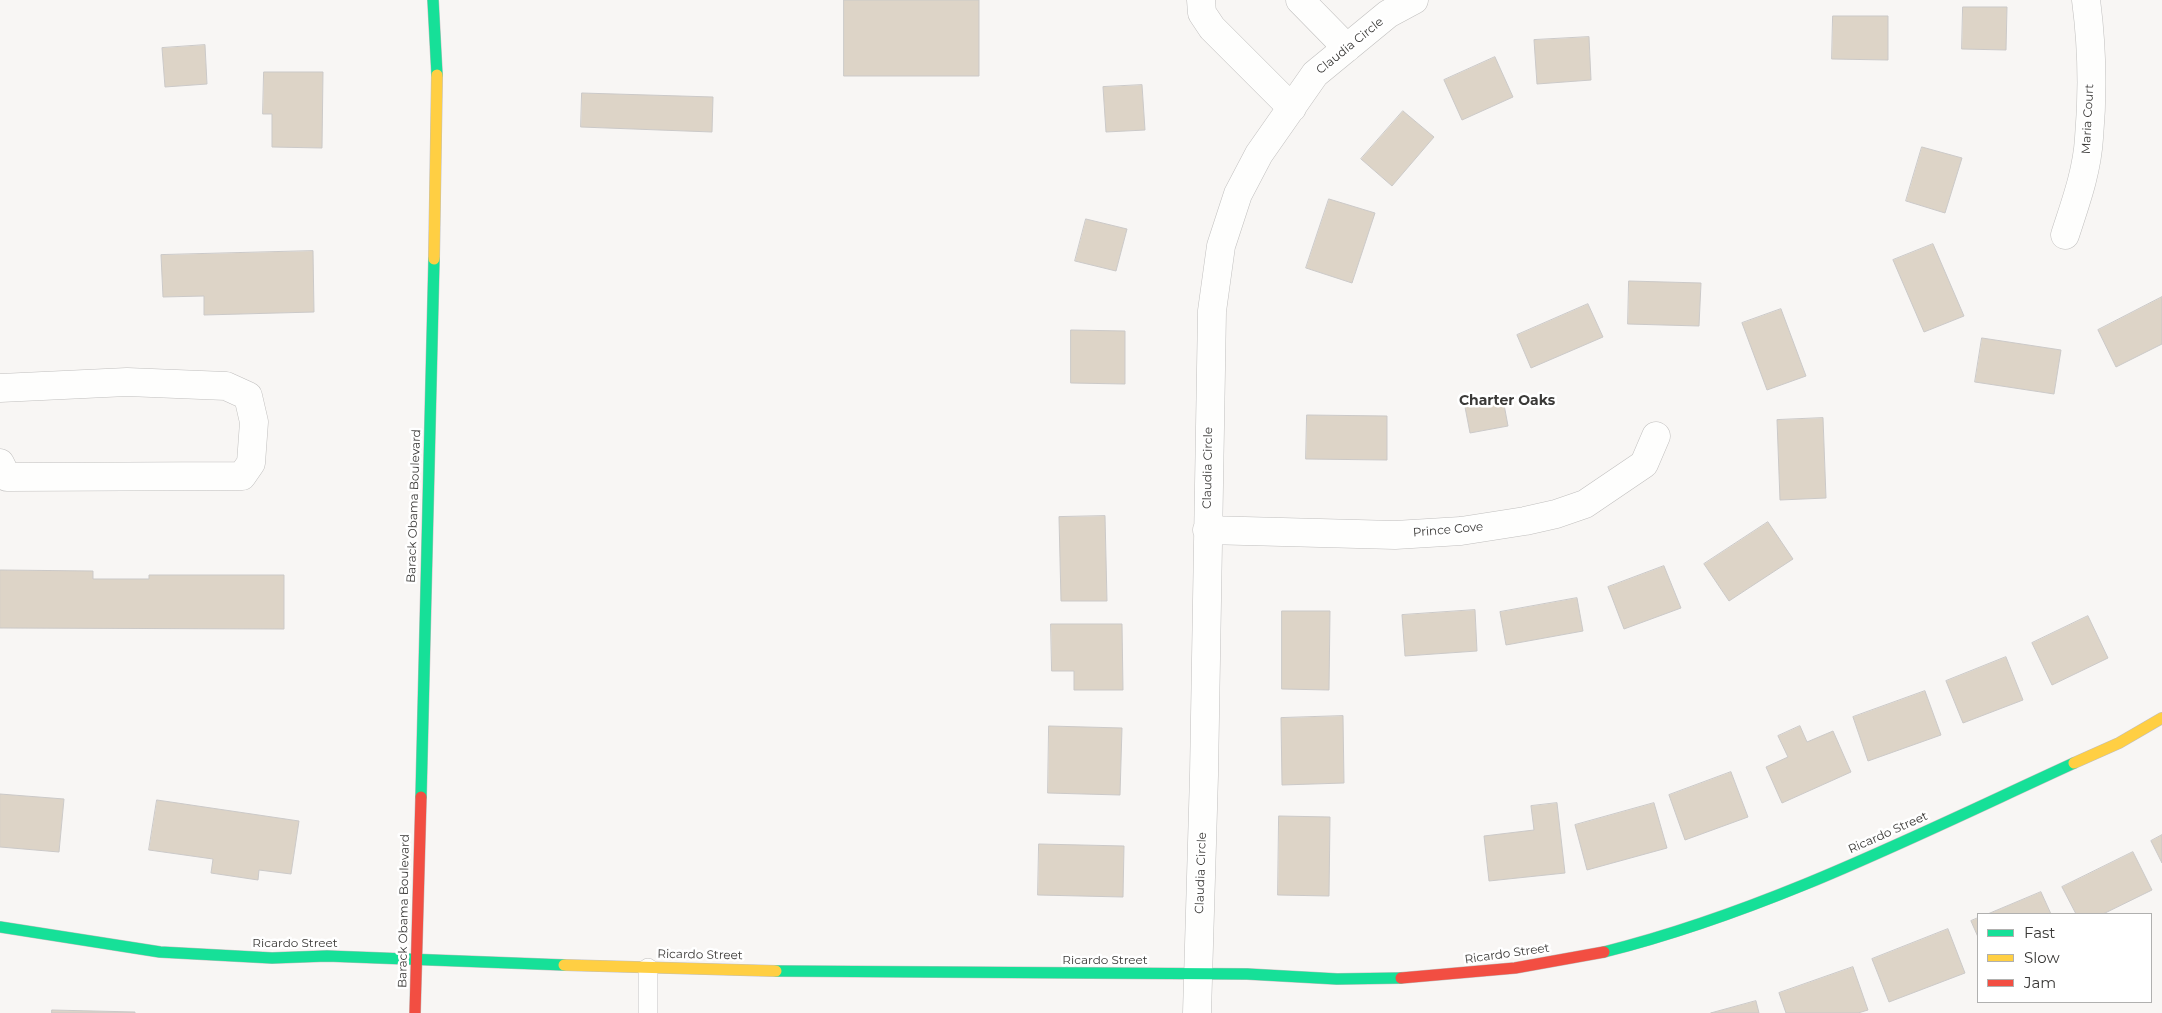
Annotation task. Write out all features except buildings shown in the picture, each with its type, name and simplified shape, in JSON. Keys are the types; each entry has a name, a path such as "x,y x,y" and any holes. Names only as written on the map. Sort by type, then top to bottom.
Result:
{"street":[{"name":"Barack Obama Boulevard","path":"415,1013 435,239 437,63 433,0"},
{"path":"1200,0 1202,13 1212,28 1292,108"},
{"path":"1300,0 1347,48"},
{"name":"Claudia Circle","path":"1197,1013 1204,774 1212,311 1221,246 1238,194 1259,154 1315,74 1388,14 1414,0"},
{"name":"Maria Court","path":"2065,235 2081,187 2089,139 2090,79 2086,0"},
{"path":"0,388 127,382 226,386 248,396 254,422 251,463 242,476 7,477 0,462"},
{"name":"Prince Cove","path":"1207,530 1396,535 1461,531 1525,522 1585,504 1644,464 1656,436"},
{"name":"Ricardo Street","path":"0,927 160,952 272,958 328,956 648,968 807,971 1246,974 1301,979 1470,974 1545,964 1605,952 1715,919 1796,890 2119,743 2162,718"}],"lane":[{"path":"648,968 648,1013"}],"traffic: fast":[{"path":"433,0 437,75"},
{"path":"421,797 434,259"},
{"path":"1604,952 1665,935 1784,893 1901,843 2074,763"},
{"path":"0,927 160,952 272,958 327,956 564,965"},
{"path":"776,971 1247,974 1337,979 1401,978"}],"traffic: slow":[{"path":"434,259 437,75"},
{"path":"2074,763 2119,743 2162,718"},
{"path":"564,965 776,971"}],"traffic: jam":[{"path":"415,1013 421,797"},
{"path":"1401,978 1515,968 1604,952"}],"district":[{"name":"Charter Oaks","path":"1507,401"}]}
